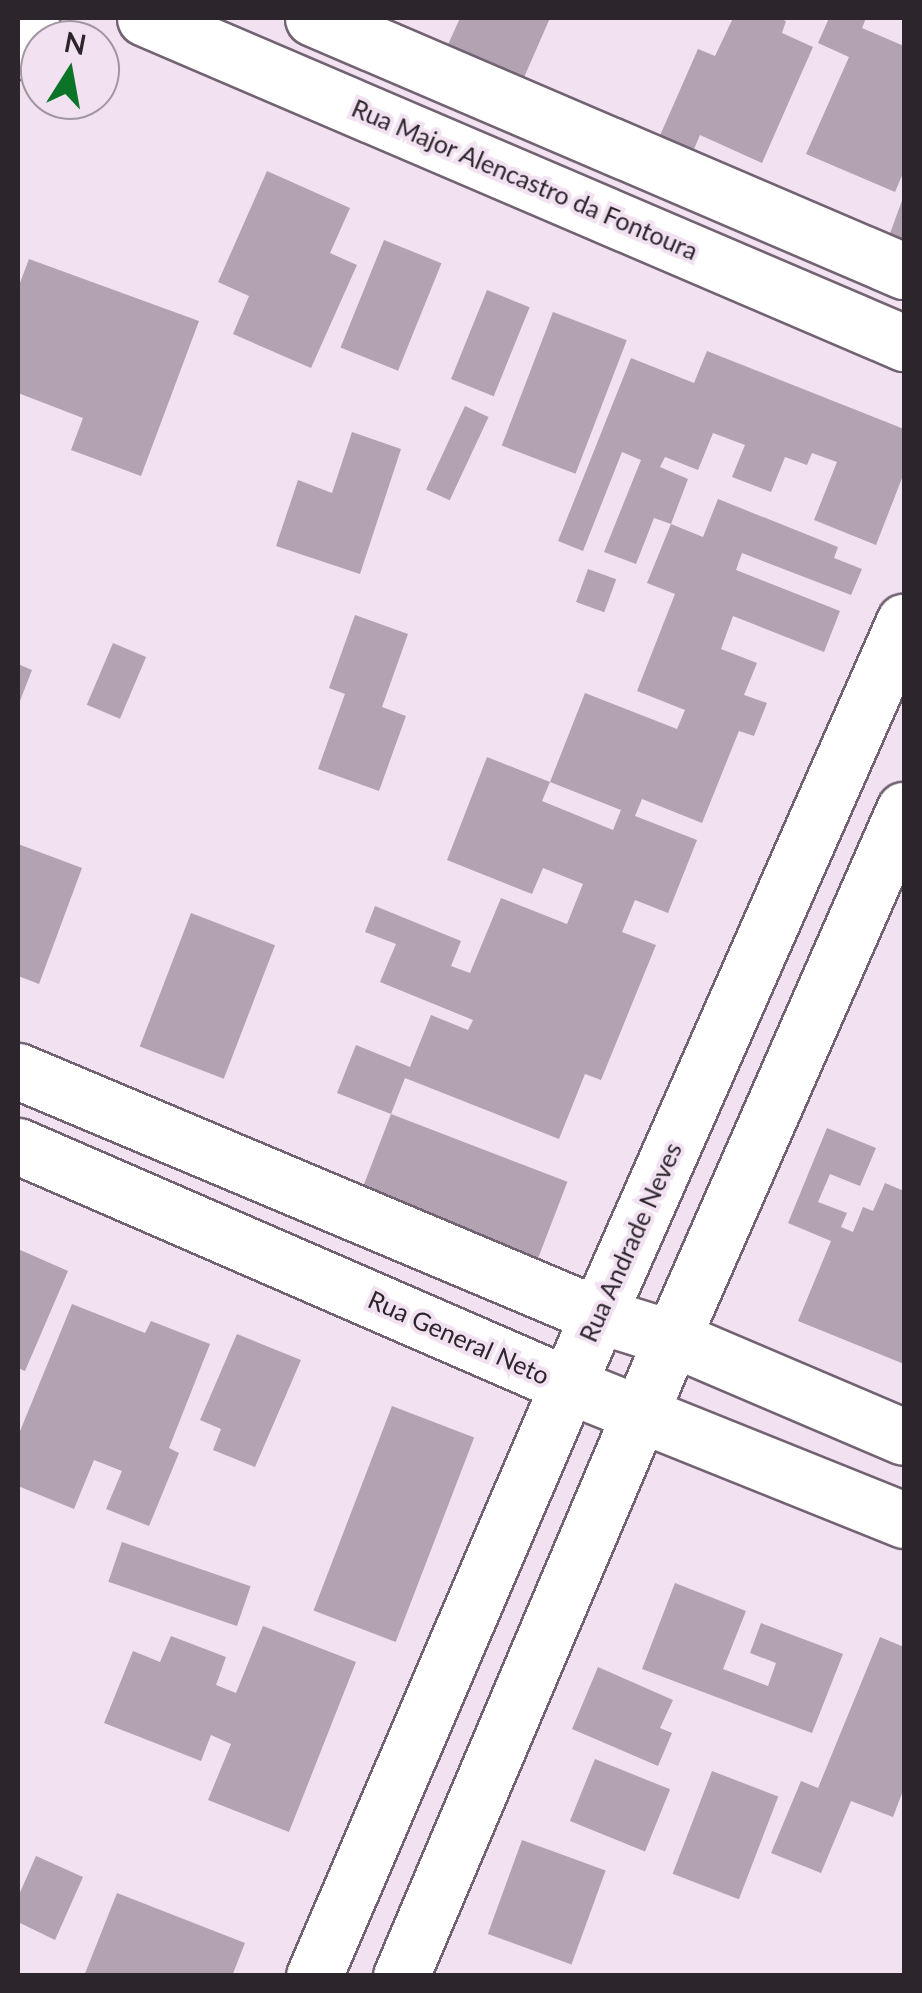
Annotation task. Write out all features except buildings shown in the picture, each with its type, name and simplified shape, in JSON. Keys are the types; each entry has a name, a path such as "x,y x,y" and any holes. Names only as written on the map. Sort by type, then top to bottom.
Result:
{"street":[{"path":"18,52 31,18"},
{"name":"Rua Major Alencastro da Fontoura","path":"144,18 529,179 904,343"},
{"path":"317,90 328,24 904,272"},
{"path":"529,179 553,118"},
{"name":"Rua Andrade Neves","path":"314,1976 598,1315 903,631"},
{"path":"401,1976 640,1412 904,810"},
{"path":"786,888 858,915"},
{"path":"18,1071 598,1315 672,1338 904,1437"},
{"path":"702,1078 776,1104"},
{"path":"75,1170 103,1106"},
{"name":"Rua General Neto","path":"18,1146 568,1384 904,1520"},
{"path":"367,1851 443,1876"}]}
